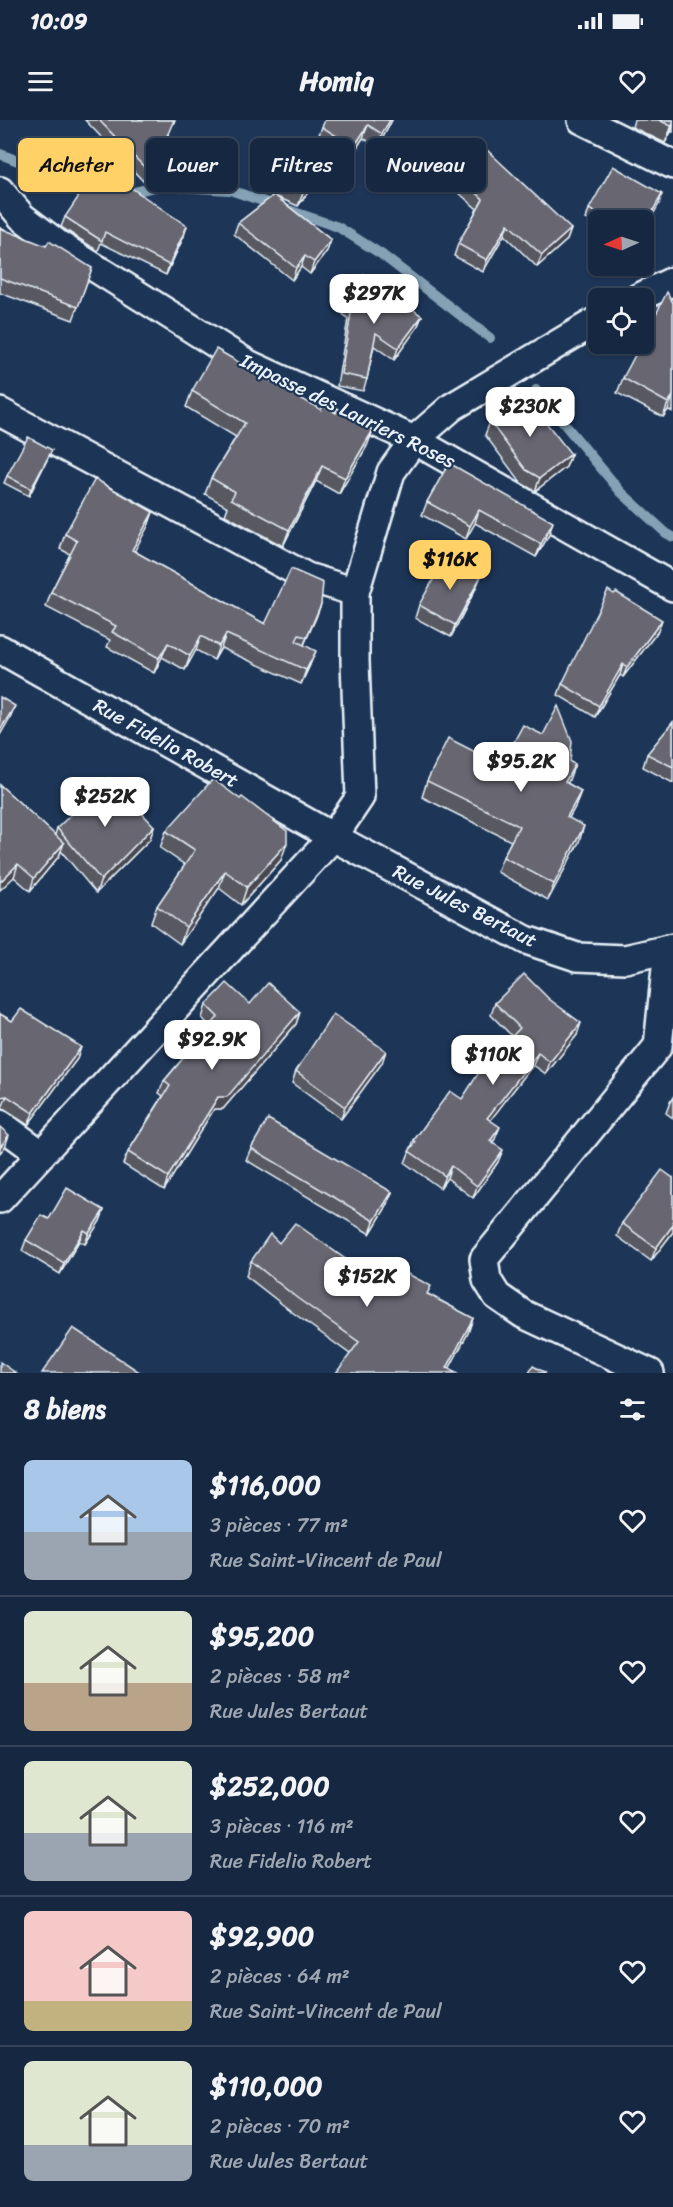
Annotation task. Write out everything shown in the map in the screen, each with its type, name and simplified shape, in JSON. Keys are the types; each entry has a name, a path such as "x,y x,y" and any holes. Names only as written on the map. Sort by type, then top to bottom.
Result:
{"street":[{"path":"582,120 673,165"},
{"name":"Impasse des Lauriers Roses","path":"0,190 22,217 59,245 248,364 414,440 673,587"},
{"path":"654,290 673,281"},
{"path":"0,1199 333,837 360,797 355,661 356,592 391,472 414,440 453,407 588,326"},
{"path":"0,412 307,577 356,592"},
{"name":"Rue Fidelio Robert","path":"0,649 333,837"},
{"name":"Rue Jules Bertaut","path":"333,837 526,940 577,957 625,959 671,948"},
{"path":"650,1373 523,1314 497,1296 487,1280 484,1259 658,1046 671,948"},
{"path":"0,1124 41,1154"}],"building":[{"path":"99,120 174,120 167,136 170,138 146,138 146,169 134,156 134,138 116,138"},
{"path":"325,120 390,120 382,134 368,125 354,147 354,138 340,138 322,127"},
{"path":"659,120 673,120 673,123 671,126"},
{"path":"486,149 571,229 542,255 508,224 487,260 458,244 483,199 476,192 486,192"},
{"path":"613,166 662,194 653,210 589,209"},
{"path":"134,190 187,226 169,265 105,232 102,241 65,217 82,192 134,192"},
{"path":"274,195 331,240 314,262 305,256 296,268 238,223"},
{"path":"0,228 46,246 49,241 92,268 78,307 0,278"},
{"path":"364,275 422,316 398,348 376,333 367,379 341,374 352,307 347,303"},
{"path":"667,292 673,303 673,396 668,403 623,378 636,354 654,354 654,318"},
{"path":"216,349 321,410 323,405 336,413 337,408 373,430 345,478 322,466 289,530 231,499 235,492 211,478 245,423 192,391"},
{"path":"525,396 571,454 540,478 526,470 490,422"},
{"path":"28,437 52,450 31,489 7,476"},
{"path":"449,463 553,522 541,544 479,510 470,526 427,502"},
{"path":"95,479 153,512 132,550 265,624 291,569 323,583 321,604 307,637 299,635 296,641 316,651 306,670 226,634 219,646 201,636 190,656 168,643 159,658 112,632 116,626 51,592 77,541 65,534"},
{"path":"446,557 481,576 455,625 419,605"},
{"path":"608,590 614,594 616,592 662,620 627,667 623,664 599,706 562,684"},
{"path":"0,697 15,706 0,730"},
{"path":"558,706 572,741 570,762 575,764 565,782 581,791 567,817 584,826 554,884 503,857 519,826 427,781 448,738 489,759 496,745 509,751 523,725 543,735"},
{"path":"673,722 673,767 647,754"},
{"path":"109,778 154,826 101,880 57,828"},
{"path":"213,779 240,799 242,797 287,831 287,843 247,887 225,871 186,927 157,906 195,850 166,831"},
{"path":"0,785 64,843 34,878 18,864 0,882"},
{"path":"524,974 549,999 581,1023 550,1062 538,1053 487,1118 500,1127 490,1141 503,1150 477,1186 451,1166 445,1176 409,1151 416,1142 414,1140 450,1091 462,1099 483,1066 520,1028 495,1003"},
{"path":"227,983 250,1004 268,983 300,1012 227,1097 218,1097 168,1177 128,1152 170,1086 164,1081 218,1017 206,1005"},
{"path":"21,1009 81,1047 33,1113 7,1096 0,1097 0,1014 12,1021"},
{"path":"333,1014 386,1051 345,1107 296,1071"},
{"path":"268,1119 392,1192 374,1221 251,1148"},
{"path":"0,1127 9,1135 0,1147"},
{"path":"662,1170 673,1178 673,1225 656,1248 622,1223"},
{"path":"67,1188 104,1210 89,1233 84,1230 64,1263 26,1240 41,1215 49,1219"},
{"path":"295,1223 393,1293 406,1273 431,1286 427,1294 473,1318 447,1368 456,1373 336,1373 359,1342 297,1298 251,1261 270,1234 279,1243"},
{"path":"73,1328 141,1373 42,1373"},
{"path":"0,1362 16,1373 0,1373"},
{"path":"533,1366 546,1373 529,1373"}],"waterway":[{"path":"0,154 18,161"},
{"path":"134,192 159,186 230,190 338,227 381,254 490,338"},
{"path":"536,390 621,492 673,537"}]}
